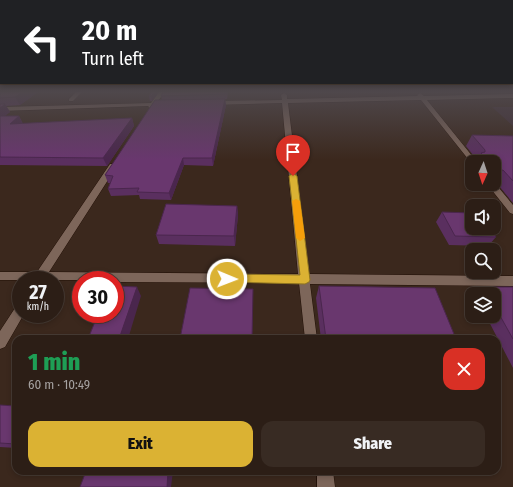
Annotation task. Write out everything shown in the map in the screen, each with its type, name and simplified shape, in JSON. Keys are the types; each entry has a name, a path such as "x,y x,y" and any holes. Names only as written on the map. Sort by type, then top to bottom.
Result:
{"street":[{"path":"286,115 311,335"},
{"path":"435,115 467,155"},
{"path":"44,271 118,158"},
{"path":"497,191 513,211"},
{"path":"0,276 12,277"},
{"path":"64,278 513,281"},
{"path":"0,343 12,323"},
{"path":"325,475 326,487"}],"shaded area":[{"path":"501,115 513,115 513,126"}],"building":[{"path":"145,115 222,115 212,158 183,158 169,193 137,192 139,188 108,189 113,176 105,175"},
{"path":"0,116 19,116 10,124 132,118 103,158 0,157"},
{"path":"472,135 513,136 513,181 503,170 501,170 501,155 483,155 481,153 485,152 485,150"},
{"path":"166,204 237,206 234,236 156,235"},
{"path":"442,212 465,213 465,235 495,235 496,237 455,236"},
{"path":"124,286 137,287 120,335 90,335 94,323 124,323"},
{"path":"319,286 435,288 454,335 325,335"},
{"path":"501,287 513,287 513,339 501,318"},
{"path":"190,288 253,289 252,335 181,335"},
{"path":"0,405 12,406 12,444 0,443"},
{"path":"84,475 168,475 167,487 80,487"}],"slow traffic":[{"path":"296,201 300,238"}],"route":[{"path":"227,279 305,280 293,176"}]}
